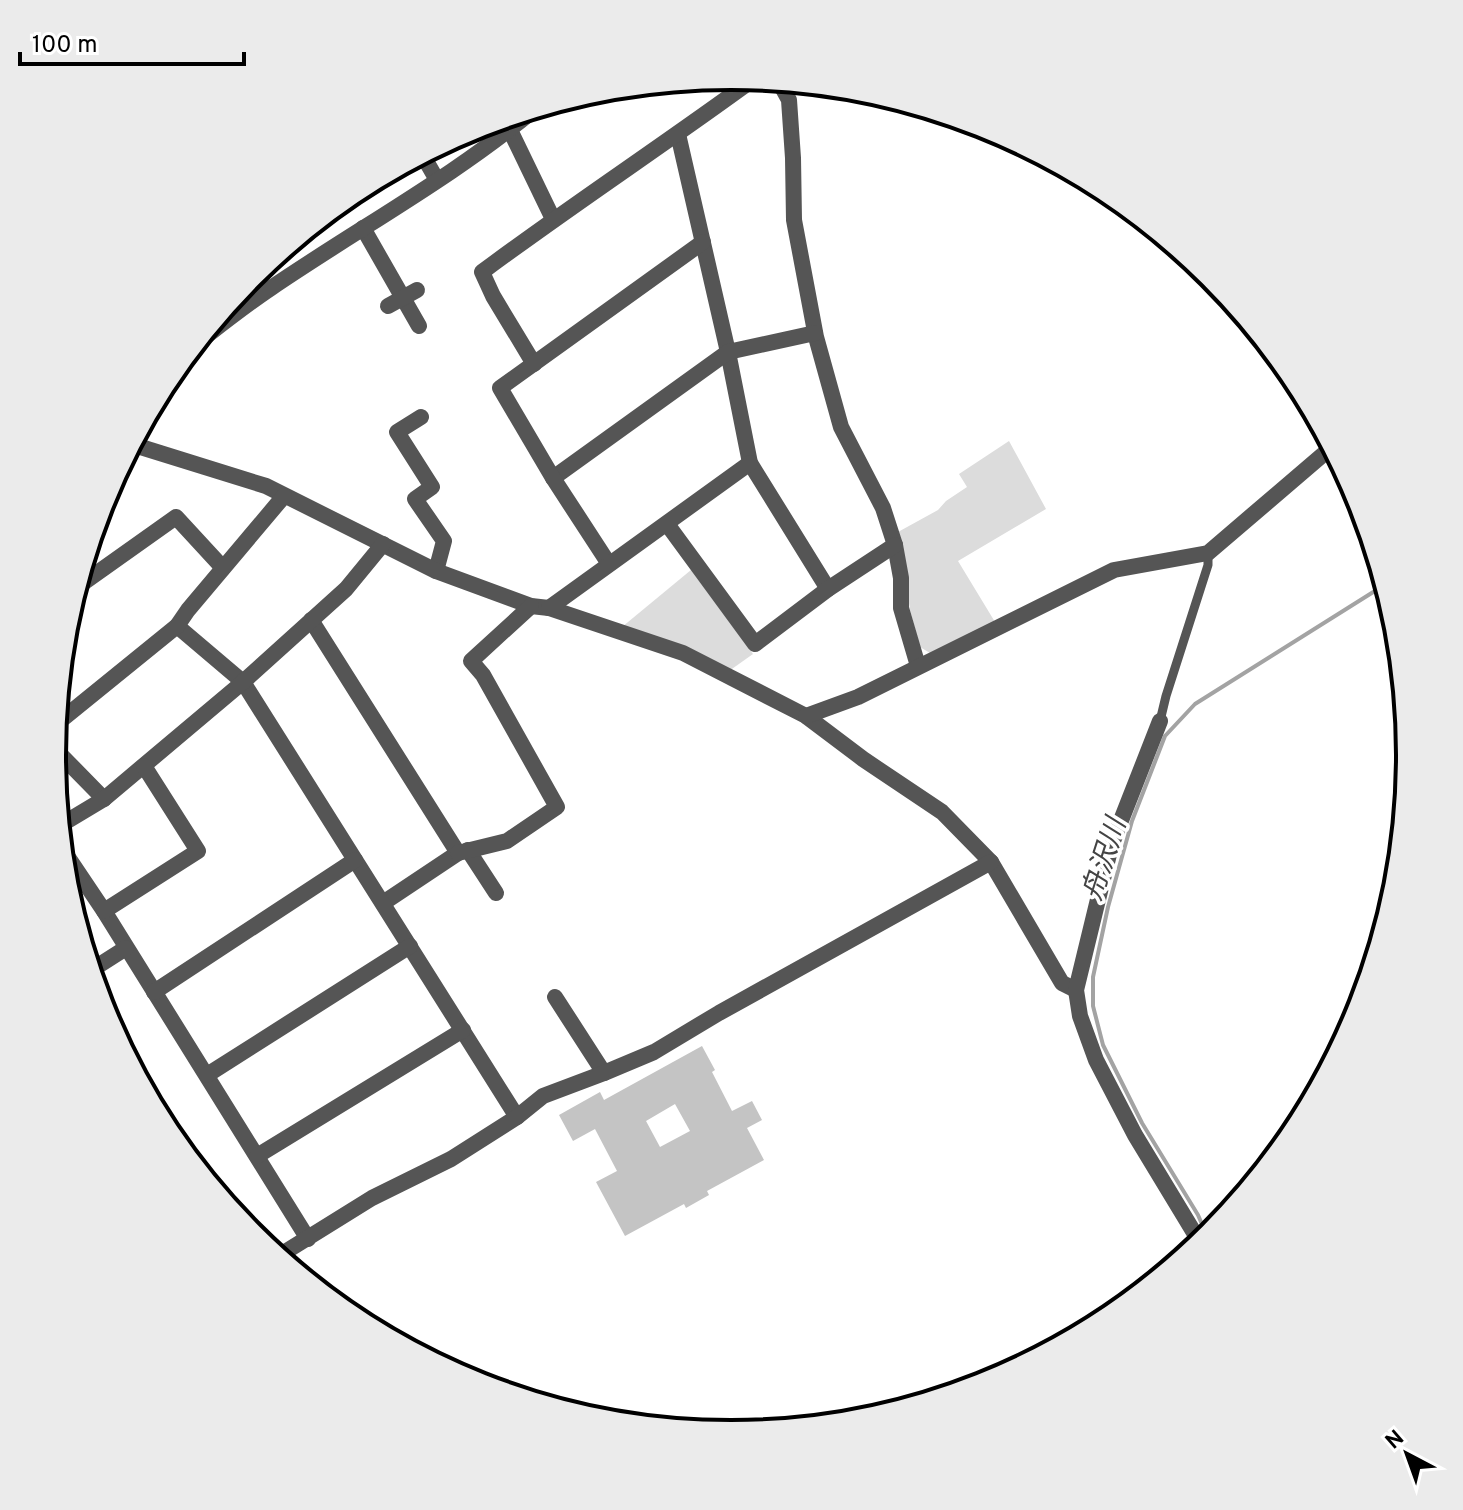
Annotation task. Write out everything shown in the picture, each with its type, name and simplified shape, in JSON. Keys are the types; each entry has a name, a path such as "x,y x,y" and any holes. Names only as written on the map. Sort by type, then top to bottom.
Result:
{"street":[{"path":"534,364 482,272 738,90"},
{"path":"785,92 789,100 794,220 815,333 841,427 883,508 895,545 901,578 901,608 918,666"},
{"path":"227,321 514,126"},
{"path":"510,130 553,219"},
{"path":"678,134 750,463 828,589"},
{"path":"427,163 437,180"},
{"path":"363,228 419,326"},
{"path":"609,564 500,388 703,242"},
{"path":"553,478 728,352 815,333"},
{"path":"421,417 397,432 432,487 415,499 444,541 436,571"},
{"path":"142,447 266,486 436,571 531,606 549,608 683,653 806,716 942,812 991,862 1062,983 1076,990"},
{"path":"806,716 858,697 1114,570 1208,553 1324,454"},
{"path":"549,608 750,463"},
{"path":"67,715 177,626 284,496"},
{"path":"91,575 176,517 223,568"},
{"path":"667,524 755,644 828,589 895,545"},
{"path":"69,820 104,799 243,682 346,589 383,544"},
{"path":"383,903 463,852 507,841 557,807 483,675 471,661 531,606"},
{"path":"311,620 463,852 496,893"},
{"path":"177,626 243,682 517,1117"},
{"path":"1160,721 1111,846 1076,990 1080,1016 1096,1060 1135,1135 1194,1233"},
{"path":"66,760 104,799"},
{"path":"104,911 198,851 144,766"},
{"path":"154,992 355,860"},
{"path":"288,1251 372,1198 451,1159 517,1117 543,1096 654,1052 991,862"},
{"path":"77,870 308,1239"},
{"path":"207,1075 410,946"},
{"path":"100,965 126,948"},
{"path":"555,997 604,1073"},
{"path":"257,1156 463,1030"}],"lane":[{"path":"1160,721 1208,565 1208,553"}],"shaded area":[{"path":"1009,441 1046,509 958,561 995,622 930,653 920,647 910,610 898,532 938,510 967,487 959,474"},
{"path":"691,570 753,654 729,671 622,627"}],"building":[{"path":"702,1046 732,1111 752,1101 762,1120 747,1128 764,1160 707,1191 709,1195 686,1208 684,1204 625,1236 596,1182 617,1171 595,1129 573,1141 559,1115 600,1092 604,1100","holes":["675,1104 690,1131 660,1147 646,1121"]}],"waterway":[{"name":"舟沢川","path":"1203,1225 1142,1123 1103,1045 1093,1006 1093,977 1108,907 1132,821 1165,736 1195,704 1376,590"}]}
